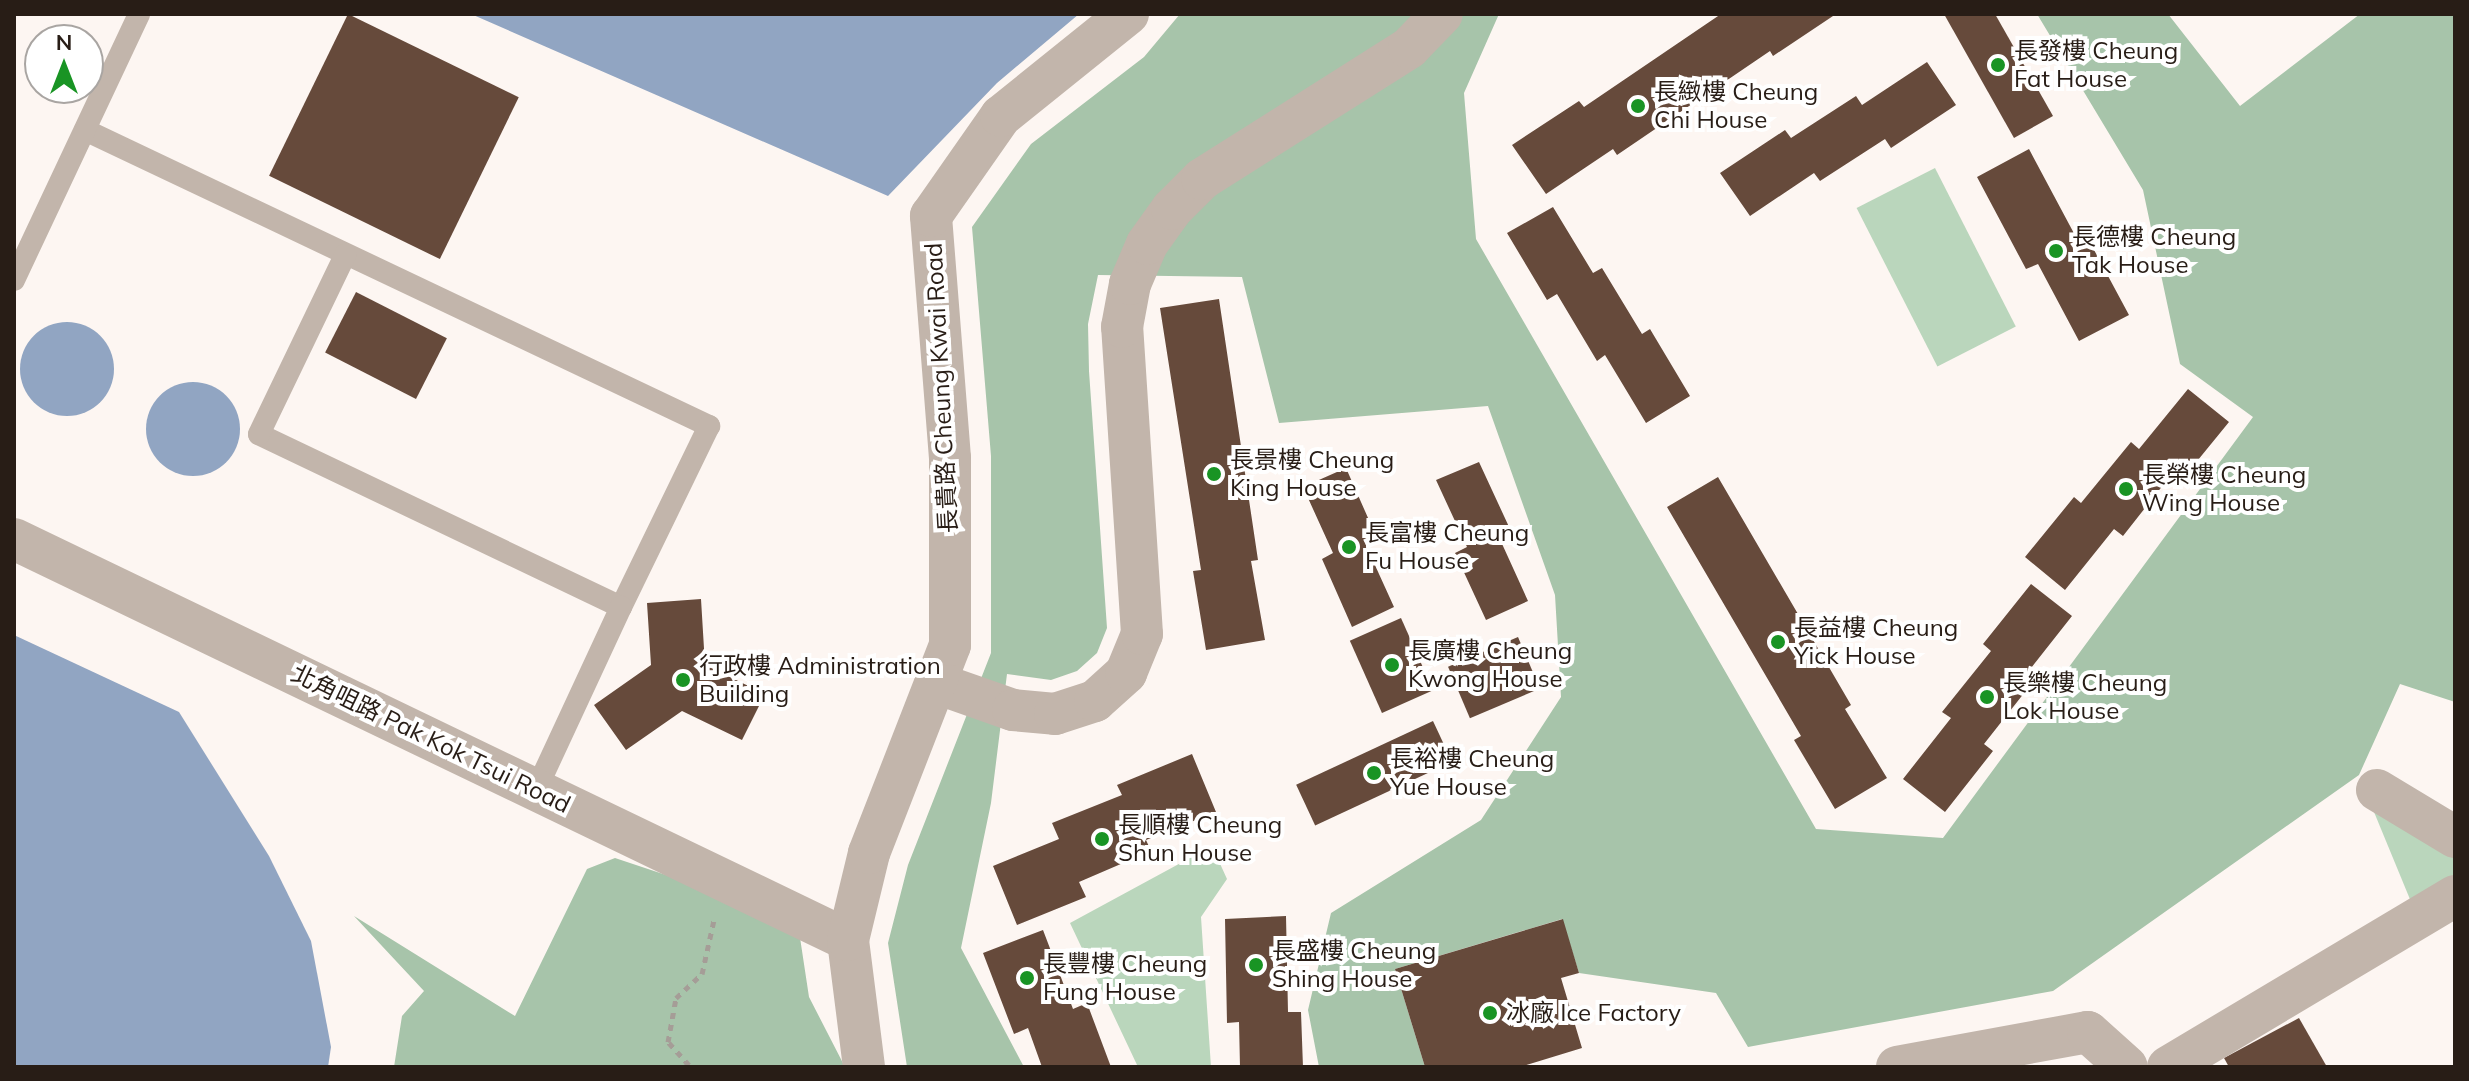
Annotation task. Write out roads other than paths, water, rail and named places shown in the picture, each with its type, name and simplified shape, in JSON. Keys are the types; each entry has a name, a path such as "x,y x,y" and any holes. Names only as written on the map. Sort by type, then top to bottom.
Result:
{"street":[{"name":"長貴路 Cheung Kwai Road","path":"864,1067 848,940 869,853 939,684 950,645 950,458 931,216 1001,116 1116,29 1128,14"},
{"path":"939,684 1013,710 1055,714 1095,701 1126,673 1142,634 1122,327 1130,284 1147,244 1172,209 1202,179 1409,48 1442,14"},
{"name":"北角咀路 Pak Kok Tsui Road","path":"14,539 848,940"},
{"path":"2377,790 2455,837"},
{"path":"2168,1067 2455,896"},
{"path":"1897,1067 2039,1054 2088,1032 2127,1067"}],"lane":[{"path":"14,280 139,14"},
{"path":"85,130 709,426 536,790"},
{"path":"345,255 259,434 621,607"}],"water":[{"path":"471,14 1079,14 997,83 888,196"},
{"path":"67,322 85,325 100,336 111,351 114,369 111,387 100,402 85,413 67,416 49,413 34,402 23,387 20,369 23,351 34,336 49,325"},
{"path":"193,382 211,385 226,396 237,411 240,429 237,447 226,462 211,473 193,476 175,473 160,462 149,447 146,429 149,411 160,396 175,385"},
{"path":"14,635 179,712 269,856 311,941 331,1047 328,1067 14,1067"}],"place":[{"name":"長發樓 Cheung Fat House","path":"1998,65"},
{"name":"長緻樓 Cheung Chi House","path":"1638,106"},
{"name":"長德樓 Cheung Tak House","path":"2056,251"},
{"name":"長景樓 Cheung King House","path":"1214,474"},
{"name":"長榮樓 Cheung Wing House","path":"2126,489"},
{"name":"長富樓 Cheung Fu House","path":"1349,547"},
{"name":"長益樓 Cheung Yick House","path":"1778,642"},
{"name":"長廣樓 Cheung Kwong House","path":"1392,665"},
{"name":"行政樓 Administration Building","path":"683,680"},
{"name":"長樂樓 Cheung Lok House","path":"1987,697"},
{"name":"長裕樓 Cheung Yue House","path":"1374,773"},
{"name":"長順樓 Cheung Shun House","path":"1102,839"},
{"name":"長盛樓 Cheung Shing House","path":"1256,965"},
{"name":"長豐樓 Cheung Fung House","path":"1027,978"},
{"name":"冰廠 Ice Factory","path":"1490,1013"}]}
